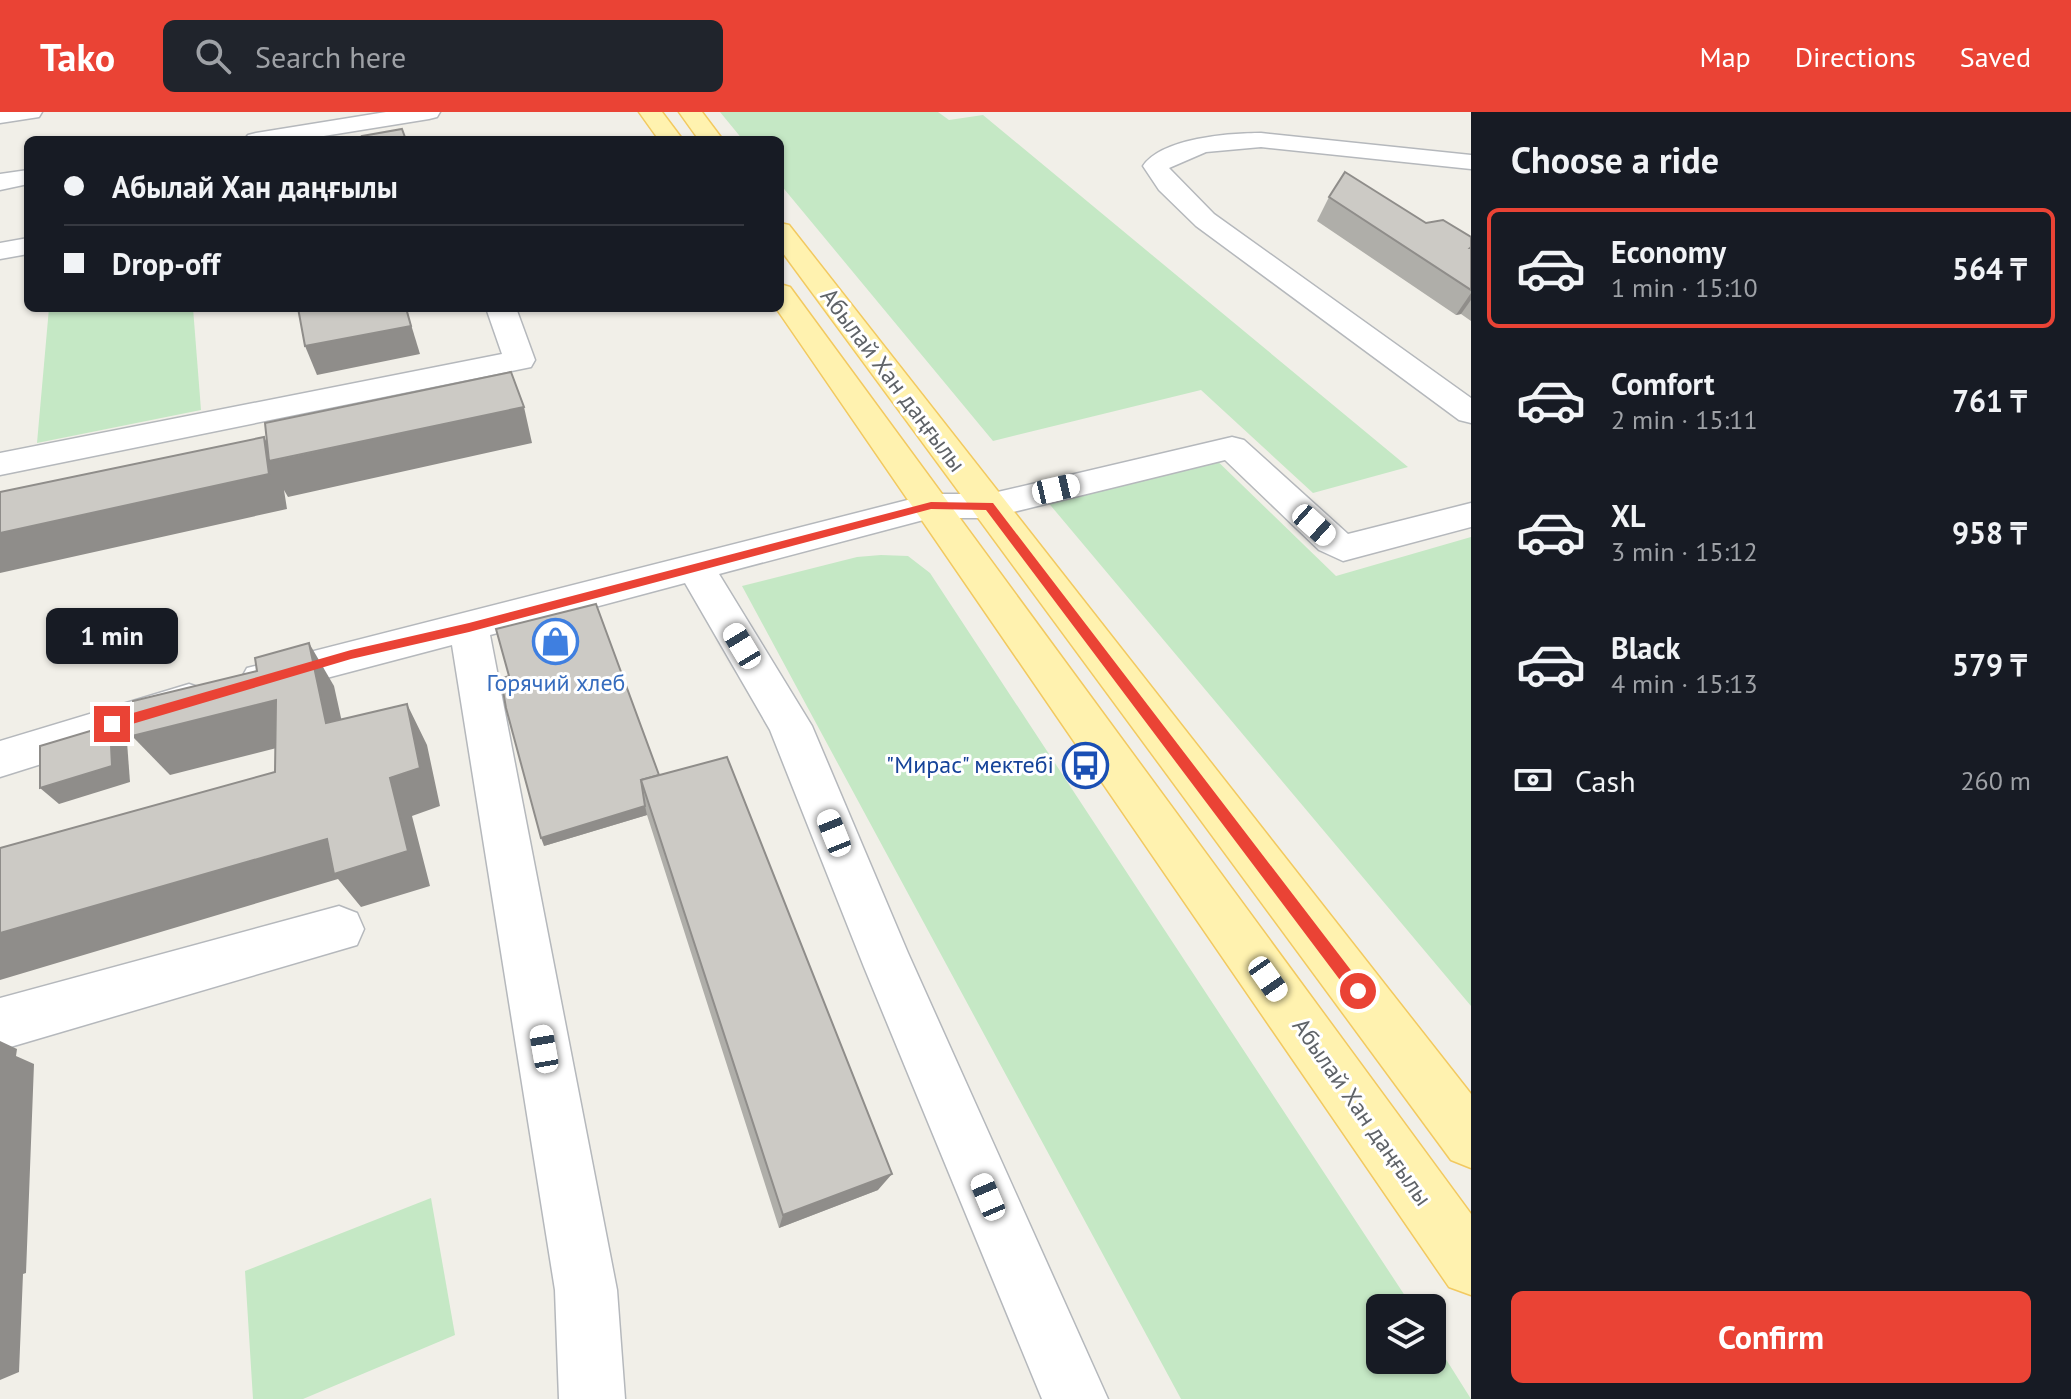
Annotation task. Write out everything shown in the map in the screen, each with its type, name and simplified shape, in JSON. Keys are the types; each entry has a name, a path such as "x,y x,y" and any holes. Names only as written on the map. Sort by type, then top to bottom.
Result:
{"main road":[{"path":"650,112 668,136"},
{"path":"690,112 708,136"},
{"name":"Абылай Хан даңғылы","path":"784,236 1471,1140"},
{"name":"Абылай Хан даңғылы","path":"784,299 1471,1265"}],"street":[{"path":"0,116 31,112"},
{"path":"289,136 422,120"},
{"path":"1471,162 1261,140 1233,140 1172,154 1155,166 1168,185 1205,220 1471,413"},
{"path":"0,182 24,178"},
{"path":"0,251 24,247"},
{"path":"0,464 520,360 502,312"},
{"path":"0,759 251,682 931,506 989,506 1232,448 1343,548 1471,515"},
{"path":"695,567 790,726 889,967 1075,1399"},
{"path":"469,627 586,1290 592,1399"},
{"path":"0,1024 339,929"}],"green space":[{"path":"720,112 938,112 949,120 983,115 1408,467 1313,493 1201,390 993,441 784,189 784,136 740,136"},
{"path":"49,312 193,312 201,410 37,443"},
{"path":"1207,451 1336,576 1471,537 1471,1006 1041,494"},
{"path":"908,556 930,573 1404,1294 1366,1294 1366,1374 1446,1374 1446,1359 1471,1399 1181,1399 742,586 857,557"},
{"path":"431,1198 455,1335 303,1399 253,1399 245,1271"}],"building":[{"path":"402,129 405,136 362,136"},
{"path":"1345,172 1426,223 1443,220 1471,237 1471,290 1329,197"},
{"path":"299,312 407,312 411,326 305,346"},
{"path":"511,372 524,407 269,461 265,423"},
{"path":"264,437 269,474 0,533 0,492"},
{"path":"596,604 659,775 641,780 645,806 541,838 506,708 501,679 509,676 496,629"},
{"path":"309,643 326,723 407,704 420,768 390,778 408,851 334,874 327,839 0,933 0,848 275,772 276,700 132,736 133,701 257,671 255,658"},
{"path":"110,725 112,766 40,788 40,746"},
{"path":"727,757 892,1174 783,1215 641,780"}],"place":[{"name":"Горячий хлеб","path":"556,641"},
{"name":"\"Мирас\" мектебі","path":"1085,765"}],"route":[{"path":"112,724 351,654 469,627 931,506 989,506 1358,991"}]}
